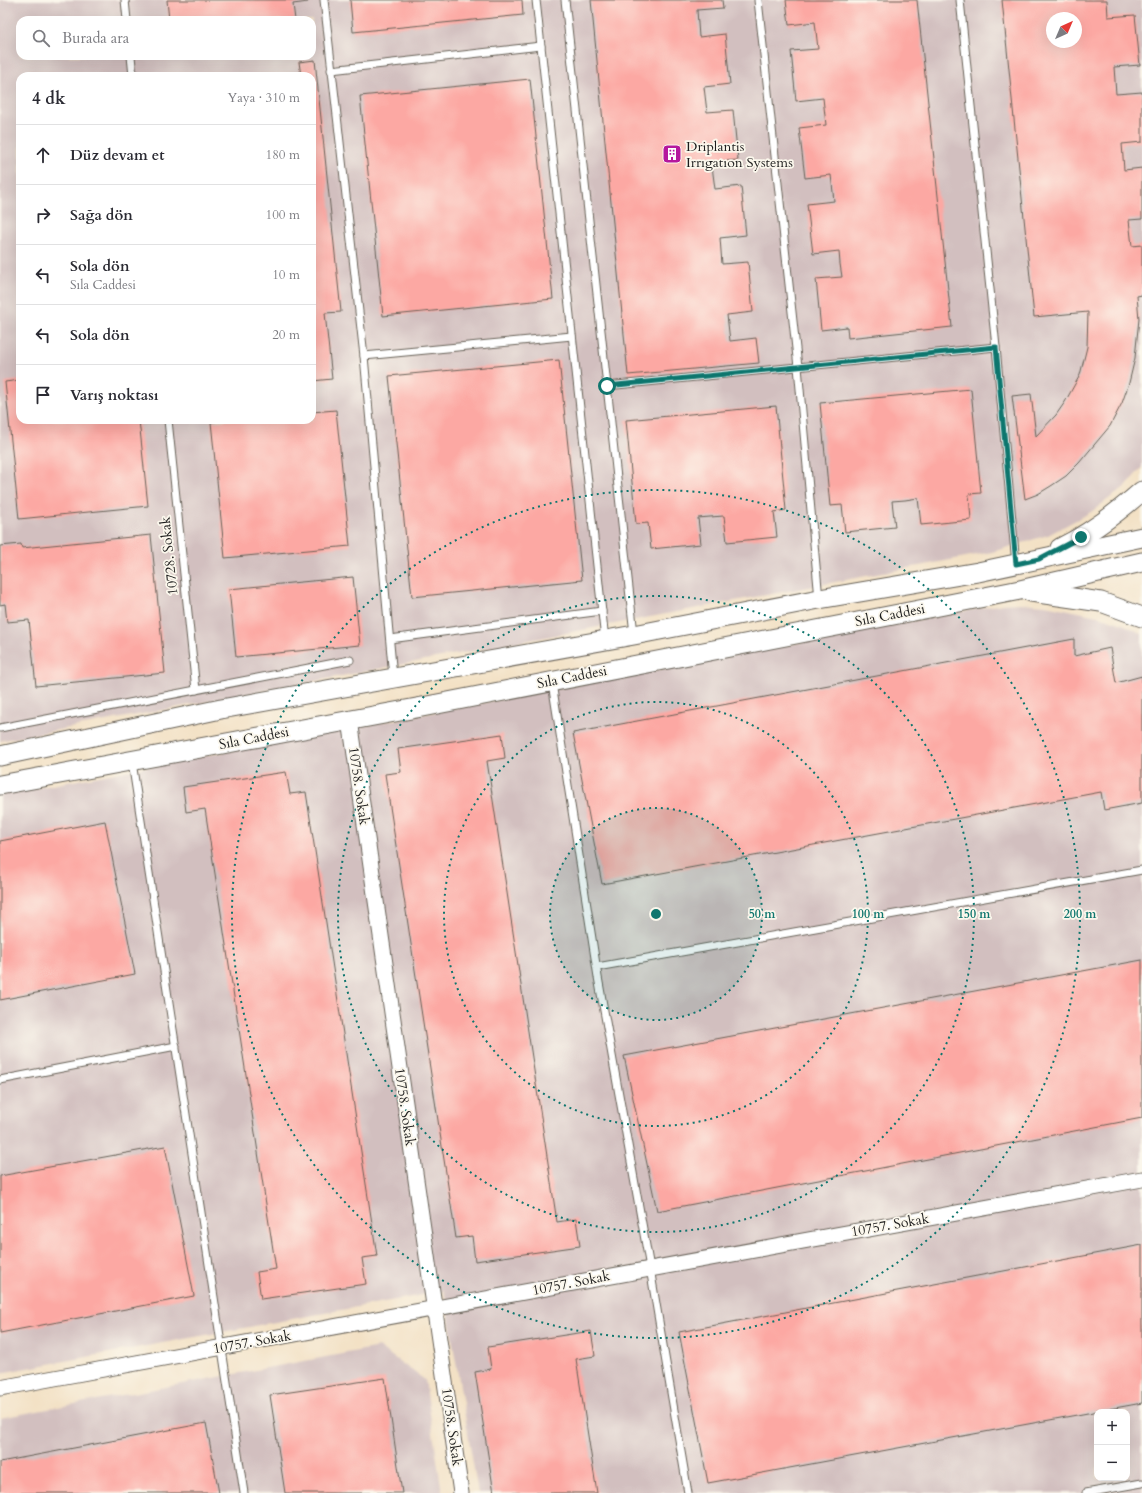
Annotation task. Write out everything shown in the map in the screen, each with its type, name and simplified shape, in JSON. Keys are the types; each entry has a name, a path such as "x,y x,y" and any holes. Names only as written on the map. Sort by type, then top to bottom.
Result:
{"street":[{"path":"1039,559 1081,537 1117,513 1142,490"},
{"name":"Sıla Caddesi","path":"0,756 221,709 634,635 819,599 978,572 1142,537"},
{"name":"Sıla Caddesi","path":"0,786 350,720 1020,590 1142,562"},
{"path":"1020,590 1100,602 1142,617"},
{"name":"10758. Sokak","path":"350,720 461,1493"},
{"name":"10757. Sokak","path":"0,1388 1142,1179"}],"lane":[{"path":"125,0 127,16"},
{"path":"324,0 364,356 393,677"},
{"path":"536,0 605,640"},
{"path":"565,0 634,635"},
{"path":"758,0 798,367 819,599"},
{"path":"960,0 996,347 1016,564"},
{"path":"331,70 541,46"},
{"path":"131,60 133,72"},
{"path":"364,356 572,336"},
{"path":"607,386 996,347"},
{"name":"10728. Sokak","path":"168,424 196,690"},
{"path":"390,639 602,610"},
{"path":"0,728 350,660"},
{"path":"552,681 597,967 688,1493"},
{"path":"132,761 244,1493"},
{"path":"597,967 1142,870"},
{"path":"0,1080 176,1046"},
{"path":"1086,1493 1142,1483"}],"shaded area":[{"path":"0,0 1142,0 1142,467 1126,486 1091,512 1048,535 992,552 0,741"},
{"path":"1021,603 1045,605 1102,617 1125,625 1142,634 1142,1493 478,1493 444,1291 0,1373 0,795 1002,604"},
{"path":"379,1347 425,1380 442,1493 0,1493 0,1418"}],"building":[{"path":"167,0 307,0 308,2 293,4 294,16 169,16"},
{"path":"350,0 522,0 523,15 353,32"},
{"path":"591,0 722,0 723,8 697,10 699,37 725,34 730,84 704,87 707,112 733,110 738,160 712,162 713,174 715,189 741,186 746,235 720,238 722,264 748,262 753,312 727,315 730,341 756,338 759,363 628,375"},
{"path":"786,0 917,0 952,327 848,338 847,327 821,330 816,279 842,277 839,251 813,254 807,204 834,201 831,175 805,178 799,128 826,125 823,98 796,101 791,51 818,49 815,22 789,25"},
{"path":"1002,0 1107,0 1108,17 1135,15 1140,65 1114,67 1116,94 1142,92 1142,142 1122,144 1124,170 1142,168 1142,219 1129,220 1132,246 1142,245 1142,295 1137,296 1139,319 1135,358 1129,383 1122,403 1110,426 1079,463 1066,476 1051,486 1038,494 1025,499 1012,396 1031,394 1036,436 1056,415 1080,375 1087,347 1088,312 1034,317"},
{"path":"315,60 341,312 325,313 332,379 316,381 316,72 300,72 299,62"},
{"path":"530,79 553,299 383,316 360,96"},
{"path":"559,360 582,580 412,597 389,376"},
{"path":"16,381 16,424 139,424 148,506 19,519 5,382"},
{"path":"971,389 981,493 969,494 971,520 921,525 918,498 892,501 895,527 845,532 842,505 830,506 820,403"},
{"path":"776,406 786,510 774,512 777,537 727,542 724,516 698,518 701,544 651,549 648,523 636,524 626,420"},
{"path":"336,410 350,546 225,558 211,424 316,424 316,412"},
{"path":"151,535 165,673 36,686 29,620 7,622 5,604 0,605 0,546 21,544 22,548"},
{"path":"353,577 360,645 236,657 229,589"},
{"path":"1074,639 1074,656 1110,648 1116,683 1142,676 1142,803 1104,810 1101,792 602,884 573,733"},
{"path":"502,734 505,758 487,761 557,1222 576,1219 580,1246 475,1261 472,1236 456,1238 385,774 401,772 398,749"},
{"path":"286,772 290,794 306,792 377,1256 362,1258 366,1284 261,1299 257,1272 276,1269 205,809 186,812 183,787"},
{"path":"105,821 135,974 0,1000 0,841"},
{"path":"1142,960 1142,1118 657,1211 624,1056"},
{"path":"165,1146 194,1296 0,1333 0,1176"},
{"path":"1142,1245 1142,1403 1109,1409 1094,1409 1094,1412 708,1483 679,1332"},
{"path":"591,1331 595,1356 576,1359 597,1493 494,1493 475,1372 491,1369 488,1347"},
{"path":"385,1378 402,1493 285,1493 270,1395"},
{"path":"206,1423 219,1493 0,1493 0,1462"}],"place":[{"name":"Driplantis Irrıgatıon Systems","path":"672,154"}],"route":[{"path":"607,386 996,347 1016,564 1039,559 1081,537"}]}
